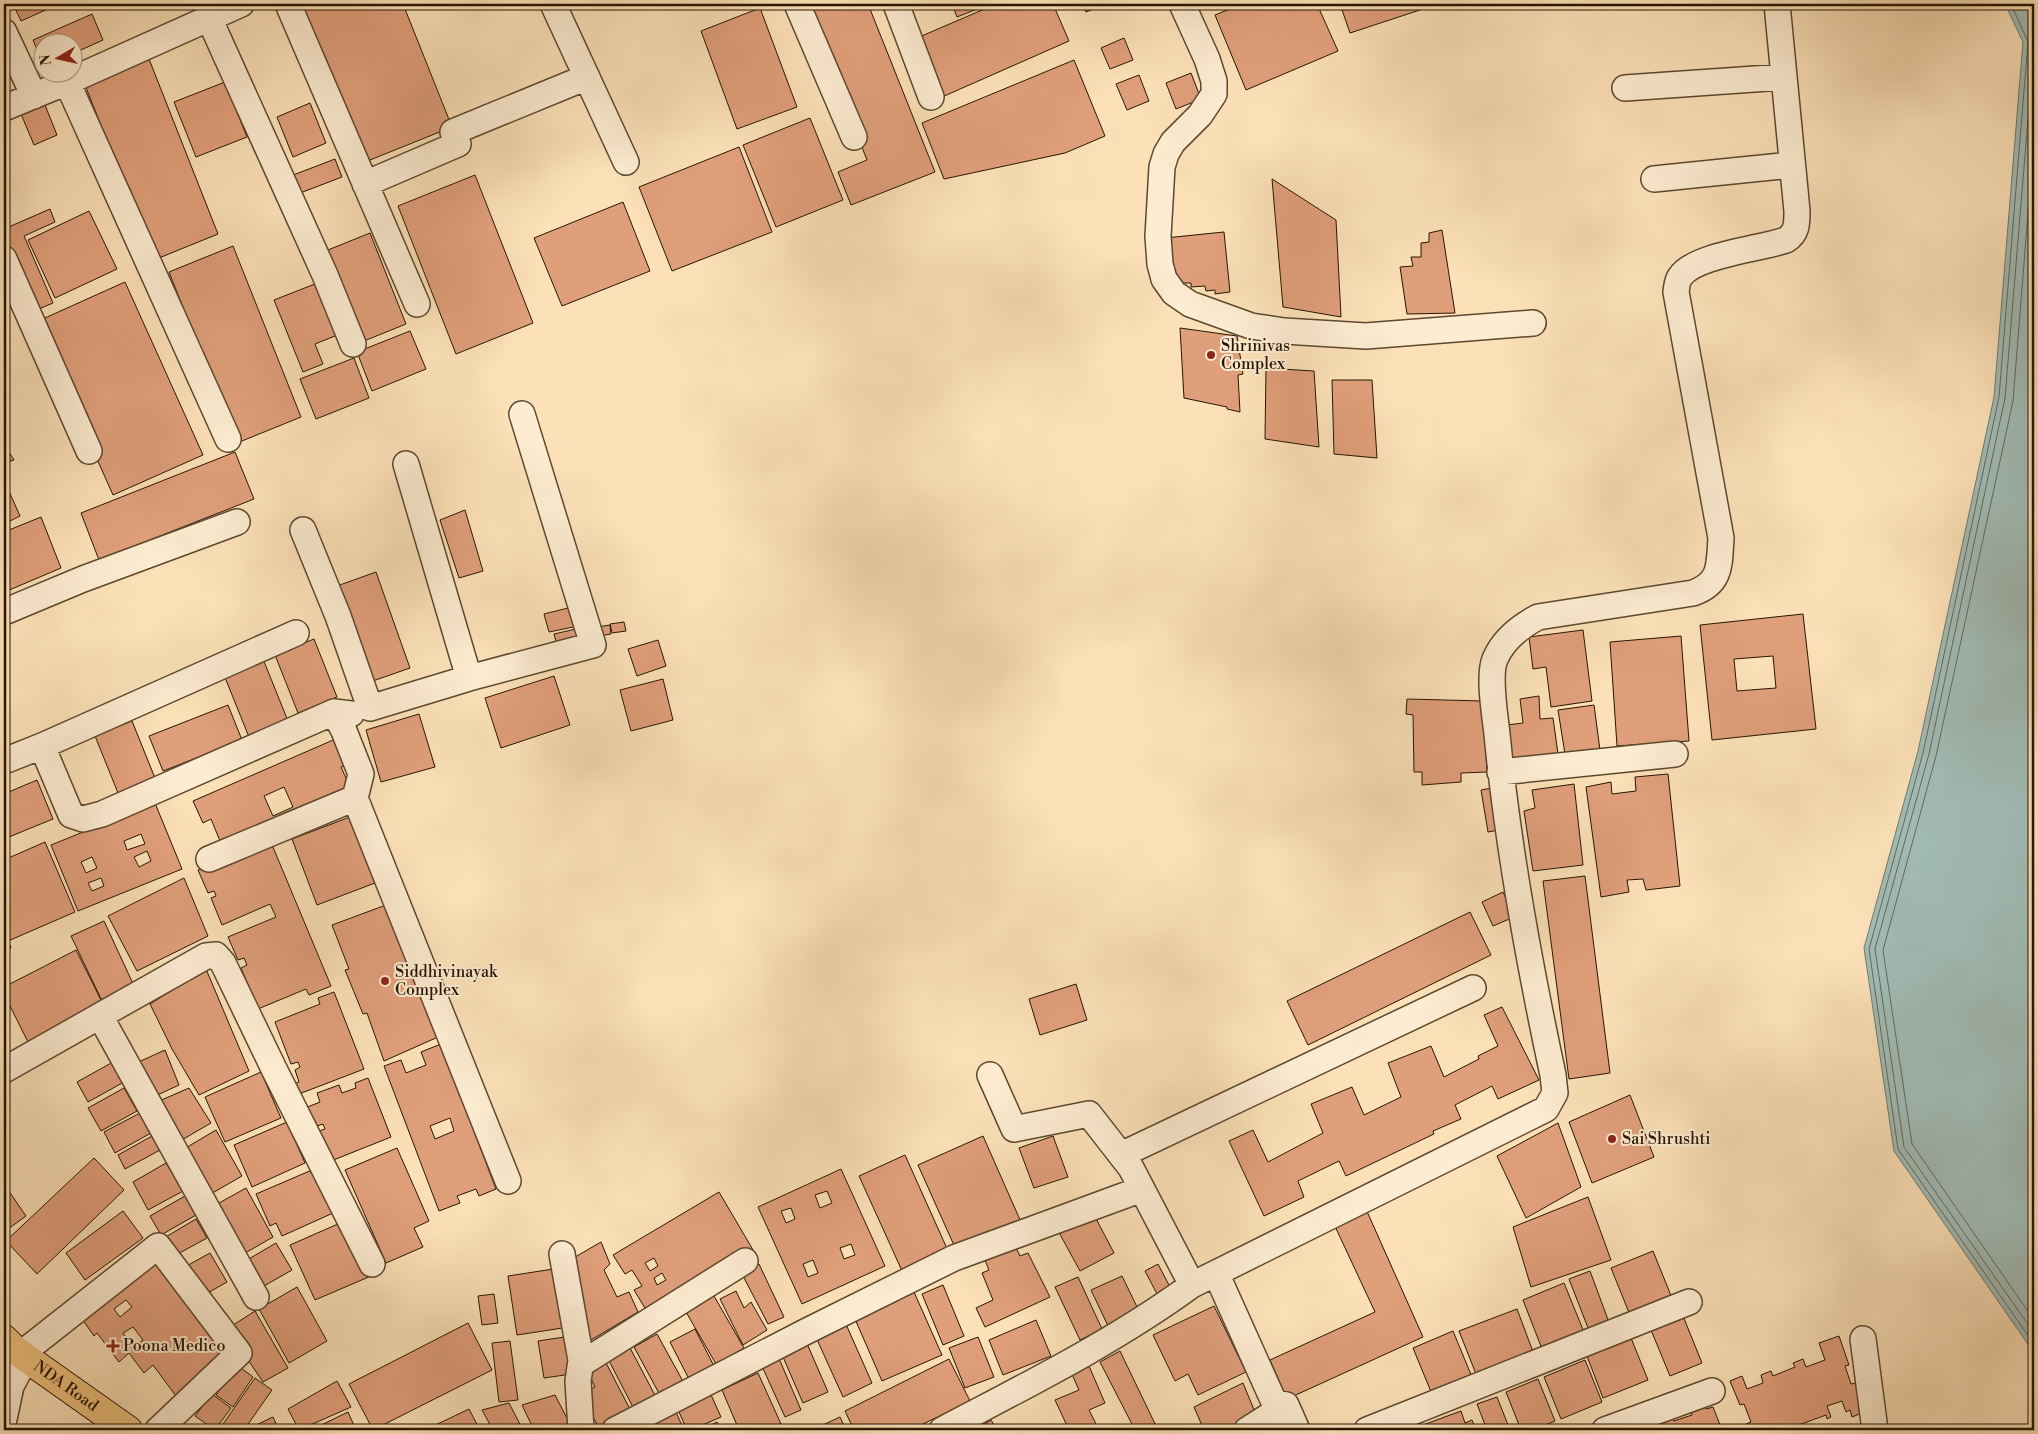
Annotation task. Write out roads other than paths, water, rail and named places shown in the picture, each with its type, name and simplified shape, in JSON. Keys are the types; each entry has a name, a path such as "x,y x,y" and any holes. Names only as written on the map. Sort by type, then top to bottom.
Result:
{"main road":[{"name":"NDA Road","path":"17,1350 128,1430"}],"street":[{"path":"82,75 241,4"},
{"path":"288,4 417,304"},
{"path":"553,4 626,162"},
{"path":"797,4 854,137"},
{"path":"896,4 931,98"},
{"path":"1182,4 1207,59 1214,81 1214,94 1200,116 1173,142 1166,154 1162,167 1158,236 1160,264 1164,279 1174,293 1190,304 1251,326 1284,331 1366,336 1533,323"},
{"path":"942,1430 1105,1343 1155,1312 1192,1285 1546,1108 1555,1093 1531,972 1500,772 1492,686 1495,659 1510,637 1522,626 1538,618 1694,593 1710,584 1718,574 1721,538 1676,292 1679,278 1694,264 1775,244 1792,236 1797,227 1777,4"},
{"path":"209,18 325,275 353,344"},
{"path":"4,32 34,96"},
{"path":"366,184 458,144 453,132 587,77"},
{"path":"1625,88 1784,77"},
{"path":"4,108 67,82 228,439"},
{"path":"1654,180 1792,165"},
{"path":"4,259 89,451"},
{"path":"42,746 70,815 83,819 102,814 334,712 357,715 370,708 469,678 593,644 522,414"},
{"path":"406,464 469,678"},
{"path":"4,612 83,579 237,522"},
{"path":"303,530 338,616 370,708"},
{"path":"4,761 42,746 296,633"},
{"path":"334,712 344,731 360,774 355,798 508,1181"},
{"path":"1500,772 1675,754"},
{"path":"209,859 355,798"},
{"path":"4,1070 206,956 216,955 223,963 372,1264"},
{"path":"1121,1155 1474,988"},
{"path":"100,1016 256,1297"},
{"path":"990,1075 1014,1129 1089,1114 1131,1168 1192,1285"},
{"path":"615,1430 954,1258 1142,1189"},
{"path":"4,1419 17,1350 158,1246 239,1353 158,1430"},
{"path":"562,1254 581,1360 578,1382 581,1430"},
{"path":"580,1364 746,1261"},
{"path":"1216,1273 1274,1402 1286,1405"},
{"path":"1367,1430 1689,1302"},
{"path":"1863,1340 1875,1430"},
{"path":"1605,1430 1712,1391"},
{"path":"1247,1430 1286,1405"},
{"path":"1286,1405 1297,1430"}],"water":[{"path":"2005,4 2034,4 2034,1353 1894,1151 1864,948 1918,751 1994,397 2023,42"}],"place":[{"name":"Shrinivas Complex","path":"1211,355"},
{"name":"Siddhivinayak Complex","path":"385,981"},
{"name":"Sai Shrushti","path":"1612,1139"},
{"name":"Poona Medico","path":"113,1346"}]}
